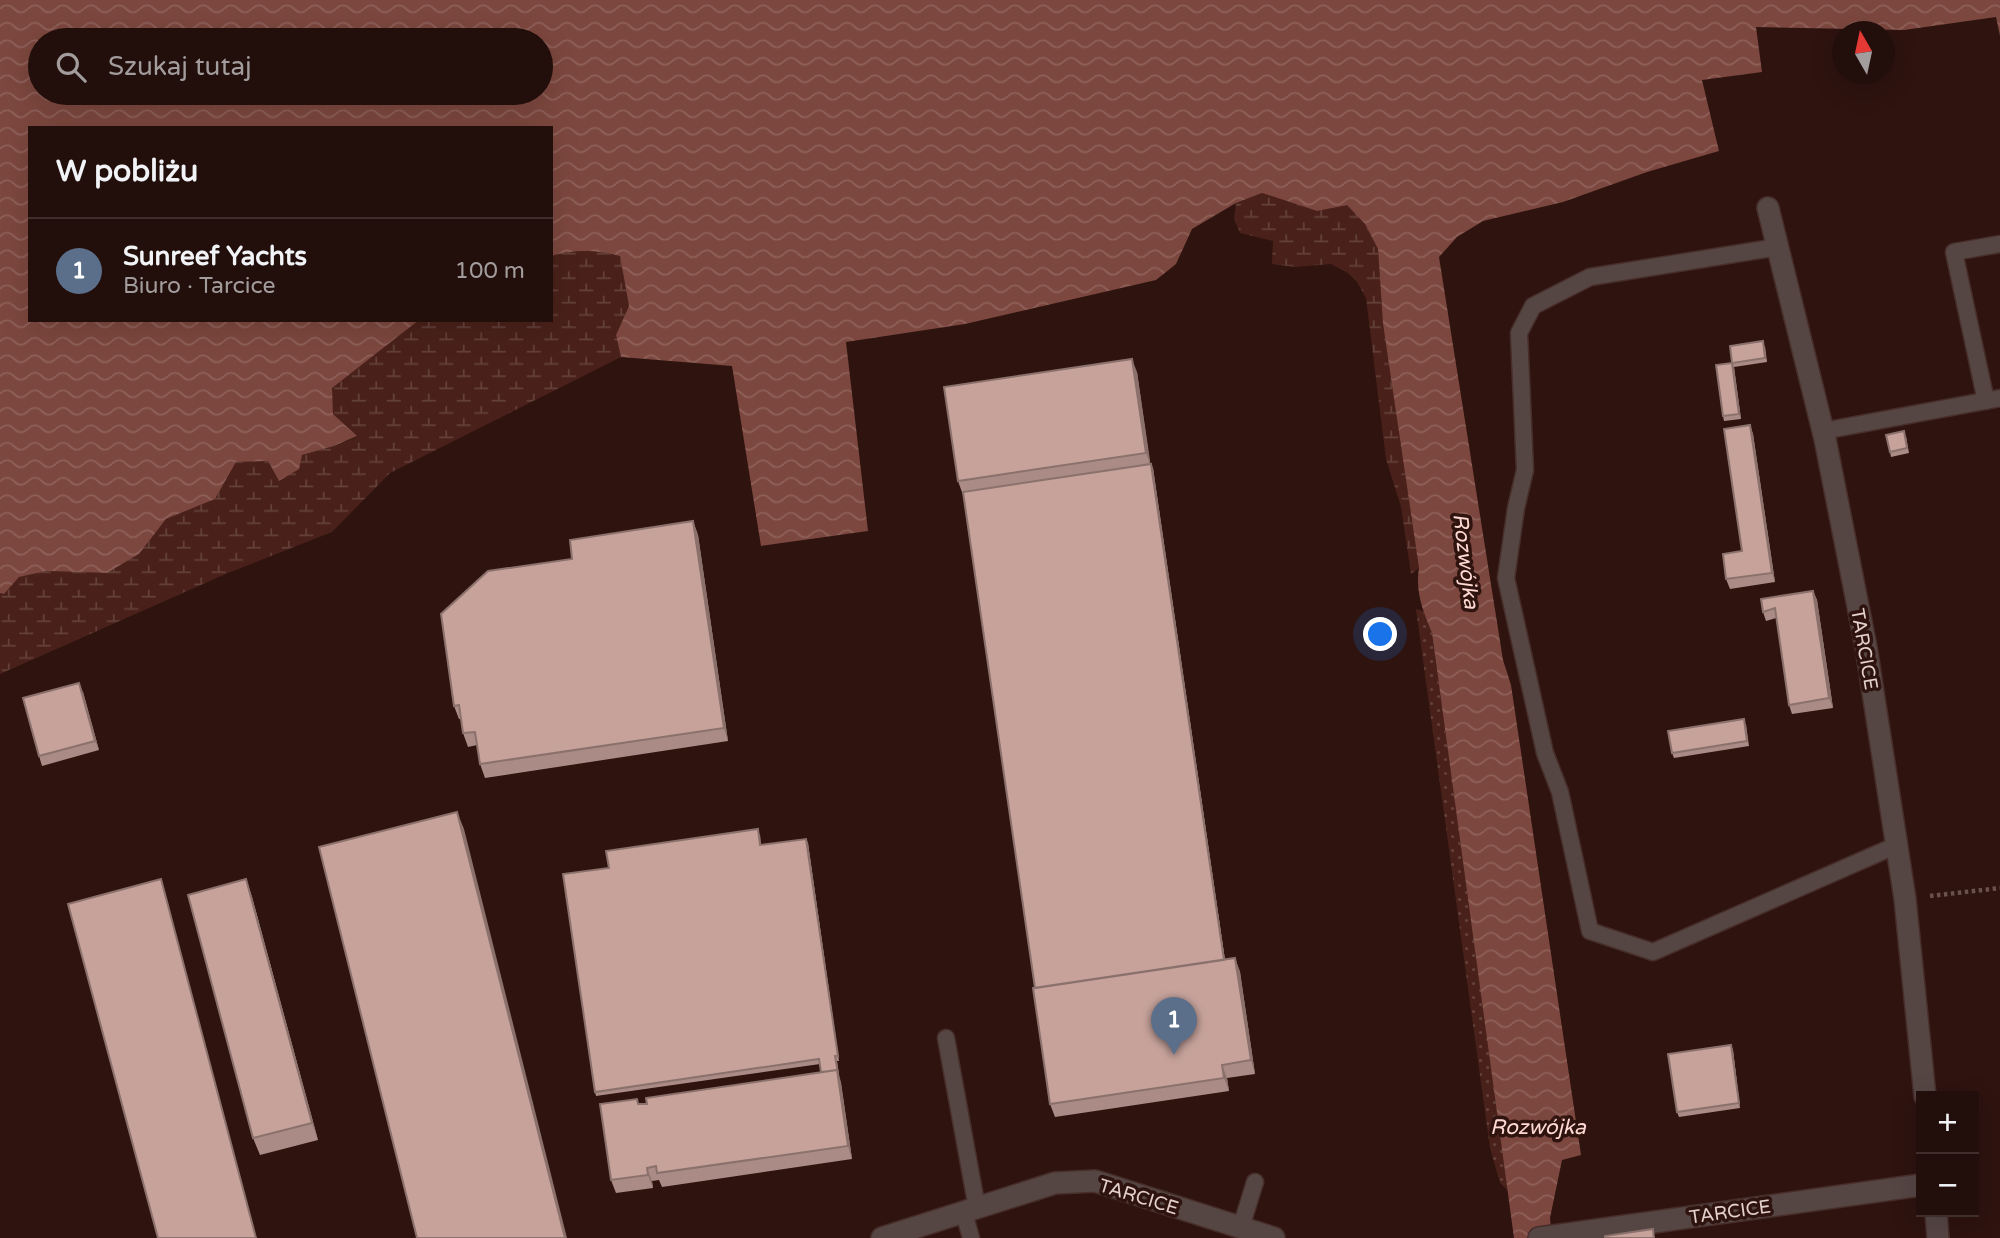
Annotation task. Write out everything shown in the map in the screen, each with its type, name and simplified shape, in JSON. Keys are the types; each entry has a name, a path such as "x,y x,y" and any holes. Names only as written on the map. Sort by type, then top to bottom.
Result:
{"street":[{"name":"TARCICE","path":"1768,208 1823,431 1866,647 1905,899 1924,1091"},
{"name":"TARCICE","path":"883,1238 1055,1184 1095,1181 1274,1238"},
{"name":"TARCICE","path":"1539,1238 1916,1186"},
{"path":"1936,1217 1938,1238"}],"lane":[{"path":"1823,431 1993,399 1954,252 2000,244"},
{"path":"1778,247 1590,277 1532,306 1519,333 1525,470 1516,508 1506,578 1545,752 1560,792 1590,932 1653,952 1897,845"},
{"path":"946,1038 971,1210 971,1238"},
{"path":"1241,1227 1255,1182"}],"path":[{"path":"1905,899 2000,888"}],"green space":[{"path":"1262,193 1317,211 1347,204 1365,224 1378,249 1383,324 1419,568 1411,574 1401,507 1386,459 1366,298 1348,273 1331,264 1295,267 1272,264 1273,241 1240,233 1234,219 1236,203"},
{"path":"574,250 598,251 620,256 629,306 616,335 621,357 390,473 332,532 228,573 0,674 0,593 4,594 19,577 47,571 107,573 139,554 166,519 215,499 236,462 268,461 279,481 302,455 357,437 333,414 331,388 416,322 553,322 553,255"},
{"path":"1416,609 1423,611 1432,633 1508,1191 1500,1183 1490,1148"}],"water":[{"name":"Rozwójka","path":"0,0 2000,0 2000,36 1996,17 1904,30 1895,30 1895,21 1832,21 1832,29 1756,27 1762,72 1702,80 1719,151 1647,172 1563,202 1483,221 1457,237 1439,257 1503,660 1511,685 1581,1155 1562,1160 1550,1218 1552,1238 1514,1238 1432,633 1419,593 1419,568 1383,324 1378,249 1365,224 1347,205 1317,211 1262,193 1236,203 1192,229 1176,264 1156,280 965,324 846,342 868,531 761,546 732,366 621,357 616,335 629,306 620,256 586,251 553,256 553,126 28,126 28,322 416,322 332,388 333,414 357,436 302,455 299,469 279,481 268,461 236,462 215,499 166,519 139,554 107,573 47,571 19,577 4,594 0,593"}],"building":[{"path":"1763,341 1765,358 1732,363 1730,346"},
{"path":"1132,359 1146,453 958,481 944,387"},
{"path":"1732,363 1739,414 1723,416 1716,365"},
{"path":"1750,425 1772,573 1726,579 1723,554 1742,551 1724,429"},
{"path":"1904,431 1907,448 1890,452 1886,435"},
{"path":"1151,464 1224,960 1035,988 963,492"},
{"path":"693,521 724,728 480,764 475,732 463,733 459,705 454,706 441,614 488,571 572,559 570,540"},
{"path":"1813,591 1829,698 1789,705 1775,608 1763,612 1761,599"},
{"path":"79,683 95,741 39,756 23,698"},
{"path":"1744,719 1747,741 1672,753 1668,731"},
{"path":"457,812 565,1238 417,1238 319,847"},
{"path":"758,829 760,845 806,839 838,1056 835,1056 838,1073 837,1070 821,1072 819,1059 595,1092 563,874 609,868 606,851"},
{"path":"161,879 256,1238 158,1238 68,904"},
{"path":"246,879 312,1123 253,1138 188,895"},
{"path":"1235,958 1251,1060 1222,1065 1224,1078 1050,1104 1033,988"},
{"path":"1731,1045 1739,1103 1677,1112 1668,1054"},
{"path":"837,1070 848,1146 657,1173 656,1166 647,1168 648,1175 611,1180 600,1104 637,1099 638,1104 647,1104 646,1098"},
{"path":"1653,1229 1654,1238 1605,1238 1605,1236"}],"place":[{"name":"Sunreef Yachts","path":"1174,1055"}]}
